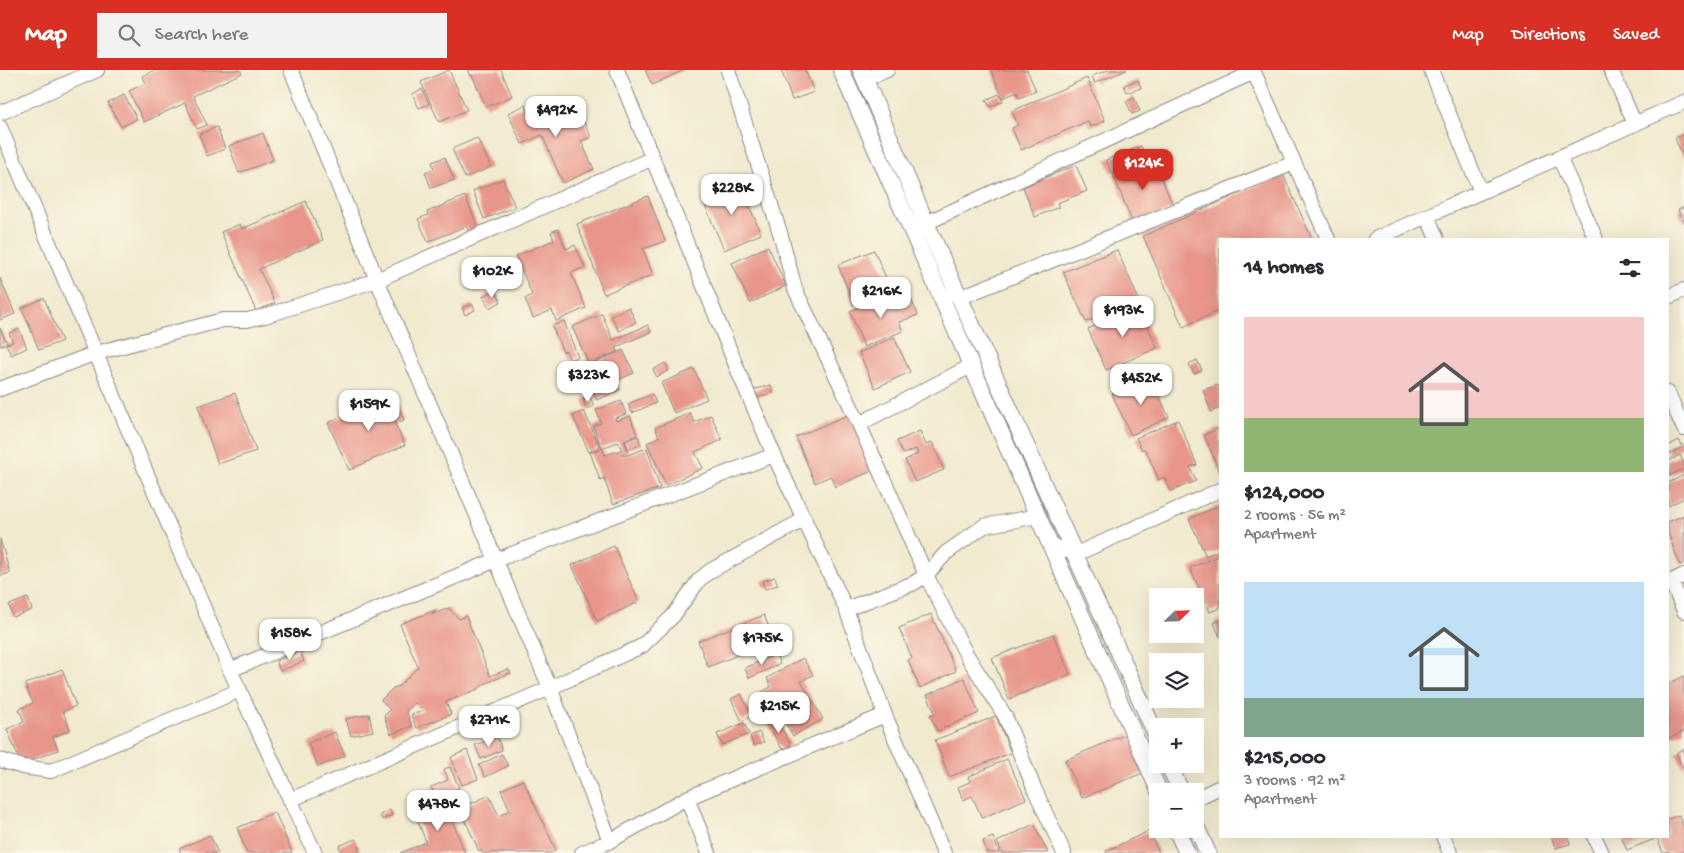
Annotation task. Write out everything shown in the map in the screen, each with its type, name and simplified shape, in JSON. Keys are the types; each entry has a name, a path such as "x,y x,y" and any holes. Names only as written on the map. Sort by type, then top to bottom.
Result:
{"street":[{"path":"0,113 97,70"},
{"path":"291,70 377,280 550,688 610,841"},
{"path":"617,70 739,373 774,454 846,609 885,715 944,853"},
{"path":"728,70 781,236 795,289 926,575 965,652 1005,716 1034,788 1064,853"},
{"path":"841,70 1155,783"},
{"path":"887,70 863,75 926,223 961,297 1149,719"},
{"path":"1431,70 1481,192"},
{"path":"1610,70 1635,124"},
{"path":"926,223 1254,71 1328,238"},
{"path":"1377,238 1684,102"},
{"path":"0,127 230,670 315,853"},
{"path":"1559,157 1596,238"},
{"path":"0,389 96,353 223,320 247,320 265,316 377,280 653,158"},
{"path":"936,287 961,297 1294,163"},
{"path":"1427,216 1437,238"},
{"path":"1669,297 1684,290"},
{"path":"858,424 971,366"},
{"path":"1669,395 1684,429"},
{"path":"230,670 496,560 774,454"},
{"path":"1050,545 1076,554 1219,490"},
{"path":"846,609 914,583 926,575 946,553 984,526 1038,516"},
{"path":"290,800 550,688 642,646 673,616 699,580 710,571 805,519"},
{"path":"1684,575 1669,582 1684,611"},
{"path":"0,760 23,767 51,772 240,690"},
{"path":"582,853 610,841 687,798 885,715"},
{"path":"1204,795 1219,787"},
{"path":"687,798 709,853"},
{"path":"1180,838 1187,853"},
{"path":"1201,838 1208,853"},
{"path":"1444,838 1450,853"},
{"path":"1595,838 1602,853"}],"building":[{"path":"155,70 240,70 242,73 193,96 207,125 197,129 185,103 144,122 129,91 146,83 142,76"},
{"path":"449,70 467,110 439,122 421,82"},
{"path":"468,70 501,70 512,96 486,107"},
{"path":"645,70 684,70 652,85"},
{"path":"781,70 805,70 814,92 792,100"},
{"path":"991,70 1027,70 1036,91 1019,98 1017,92 1003,98"},
{"path":"1108,70 1127,70 1095,83 1092,76"},
{"path":"1087,78 1105,121 1090,127 1088,121 1021,150 1012,128 1018,125 1012,111"},
{"path":"1138,80 1141,88 1127,93 1124,85"},
{"path":"422,89 429,104 419,108 412,94"},
{"path":"999,94 1003,101 990,107 986,100"},
{"path":"124,95 137,119 121,127 108,103"},
{"path":"1134,97 1140,111 1132,114 1126,101"},
{"path":"555,104 559,114 571,108 579,125 584,122 591,137 581,141 594,169 563,183 542,135 522,144 508,113 525,105 530,116"},
{"path":"217,127 225,149 207,156 199,134"},
{"path":"263,133 273,160 239,173 229,146"},
{"path":"1684,134 1684,159 1675,138"},
{"path":"477,138 491,167 465,178 452,149"},
{"path":"1141,146 1146,159 1111,173 1106,160"},
{"path":"445,157 454,180 431,188 425,172 434,169 432,162"},
{"path":"1153,158 1174,208 1133,224 1113,174"},
{"path":"1076,165 1087,191 1057,203 1059,207 1035,217 1023,187"},
{"path":"1283,174 1312,238 1219,238 1219,310 1183,327 1143,236"},
{"path":"503,179 515,207 484,219 473,191"},
{"path":"740,183 761,234 724,250 702,198"},
{"path":"465,196 479,229 469,233 466,226 428,242 418,219 428,215 427,212"},
{"path":"648,196 665,241 643,249 653,275 604,294 577,224"},
{"path":"306,201 323,240 259,269 275,303 256,311 221,232 240,224 242,229"},
{"path":"1684,207 1684,224 1678,210"},
{"path":"558,229 566,249 575,245 585,267 571,273 586,308 556,321 552,310 533,318 525,299 532,295 516,256 554,240 551,232"},
{"path":"768,246 786,286 750,303 732,263"},
{"path":"874,250 891,290 854,305 838,265"},
{"path":"1117,250 1139,300 1086,322 1063,272"},
{"path":"0,278 15,314 0,320"},
{"path":"496,290 501,302 489,308 483,296"},
{"path":"889,295 894,306 911,299 918,315 899,322 903,331 864,347 850,311"},
{"path":"44,298 62,341 39,350 22,308"},
{"path":"472,304 475,310 465,315 462,308"},
{"path":"1139,306 1157,348 1106,370 1088,329"},
{"path":"629,307 636,322 619,331 611,316"},
{"path":"602,314 613,340 648,325 651,332 616,347 618,351 589,364 572,327"},
{"path":"564,321 578,357 570,360 566,351 563,352 552,326"},
{"path":"0,328 7,343 0,346"},
{"path":"19,329 27,348 11,355 6,344 13,342 9,333"},
{"path":"894,337 910,372 875,388 859,353"},
{"path":"623,350 634,373 616,381 620,390 597,400 582,369"},
{"path":"1197,360 1202,370 1194,374 1189,364"},
{"path":"665,363 669,370 657,377 653,370"},
{"path":"579,365 585,377 576,381 570,369"},
{"path":"694,369 707,399 674,413 661,383"},
{"path":"1150,376 1169,417 1131,435 1112,394"},
{"path":"771,385 773,393 755,398 753,390"},
{"path":"1218,385 1219,408 1211,412 1203,390"},
{"path":"235,393 256,451 218,464 198,406"},
{"path":"392,394 404,420 395,424 405,445 349,470 328,423"},
{"path":"652,394 656,403 632,413 628,404"},
{"path":"590,396 594,406 586,409 583,399"},
{"path":"621,401 626,414 615,418 616,421 630,416 637,435 624,440 628,452 623,454 624,456 647,448 660,488 613,504 604,478 600,480 590,452 602,448 593,426 601,423 596,410","holes":["618,442 622,450 605,455 602,448"]},
{"path":"584,411 600,447 589,452 573,416"},
{"path":"690,413 694,422 711,415 722,440 695,452 703,468 666,485 647,443 659,437 655,428"},
{"path":"850,414 874,470 835,487 831,476 815,483 796,437"},
{"path":"1178,420 1197,465 1190,467 1196,481 1171,491 1164,477 1159,480 1145,449 1142,450 1136,438"},
{"path":"1219,428 1219,471 1204,435"},
{"path":"920,431 926,445 932,442 944,470 915,482 905,460 918,454 916,449 903,454 897,441"},
{"path":"638,436 641,445 628,449 625,441"},
{"path":"1679,440 1683,447 1669,454 1669,445"},
{"path":"1680,455 1684,469 1669,476 1669,460"},
{"path":"1684,475 1684,498 1669,506 1669,482"},
{"path":"1219,505 1219,550 1206,556 1189,519"},
{"path":"1684,515 1684,563 1680,565 1669,536 1669,522"},
{"path":"0,539 10,573 0,576"},
{"path":"614,546 639,602 597,621 572,565"},
{"path":"1219,555 1219,608 1210,612 1204,599 1204,588 1199,588 1190,568"},
{"path":"775,577 778,585 765,589 762,581"},
{"path":"28,598 32,610 13,617 9,605"},
{"path":"449,608 459,619 466,616 490,676 508,669 511,673 446,702 451,714 417,728 411,715 423,711 415,703 406,711 412,726 391,734 384,716 390,710 381,700 393,688 399,686 418,667 400,624 438,609 431,615"},
{"path":"931,614 956,671 920,688 908,660 912,658 899,628"},
{"path":"764,615 774,640 708,667 698,641"},
{"path":"1219,620 1219,635 1214,623"},
{"path":"1053,634 1070,674 1009,699 992,658"},
{"path":"300,651 304,661 280,671 276,661"},
{"path":"776,654 780,664 749,678 745,668"},
{"path":"803,658 813,675 801,681 823,719 793,736 769,694 762,697 760,693 771,687 767,678"},
{"path":"62,669 76,706 63,711 70,730 53,737 58,750 21,764 7,729 24,722 19,709 33,703 25,684"},
{"path":"1684,676 1684,731 1669,738 1669,684"},
{"path":"964,678 979,713 937,731 930,715 935,713 927,695"},
{"path":"741,694 752,716 742,721 731,699"},
{"path":"369,714 373,731 351,736 346,719"},
{"path":"996,716 1011,753 949,777 935,740"},
{"path":"776,718 791,745 782,749 767,723"},
{"path":"744,723 749,734 722,745 717,734"},
{"path":"335,732 345,756 318,767 308,743"},
{"path":"759,732 764,742 754,746 750,736"},
{"path":"1129,733 1145,772 1082,798 1065,760"},
{"path":"497,737 502,750 481,759 475,745"},
{"path":"1684,749 1684,770 1676,753"},
{"path":"467,750 478,779 462,785 451,757"},
{"path":"502,754 508,766 485,777 479,765"},
{"path":"1007,759 1026,799 982,818 972,796 963,800 958,787 970,782 968,777"},
{"path":"450,767 459,788 436,798 431,787 448,780 444,769"},
{"path":"523,780 556,850 551,853 482,853 481,850 479,851 460,809 489,795 499,816 510,810 501,790"},
{"path":"445,802 465,853 400,853 426,842 415,814"},
{"path":"390,810 392,815 382,820 380,815"},
{"path":"275,812 292,853 247,853 237,828"},
{"path":"1679,815 1684,828 1684,852 1663,853 1657,838 1669,838 1669,819"},
{"path":"1034,824 1048,853 1002,853 997,842"},
{"path":"1149,831 1149,838 1152,838 1159,853 1106,853 1106,851"},
{"path":"210,835 218,853 181,853 179,849"},
{"path":"993,837 999,853 987,853 983,841"},
{"path":"1552,838 1568,838 1570,844 1555,848"},
{"path":"1622,838 1657,838 1627,850"},
{"path":"355,839 360,850 355,853 342,853 339,846"}]}
